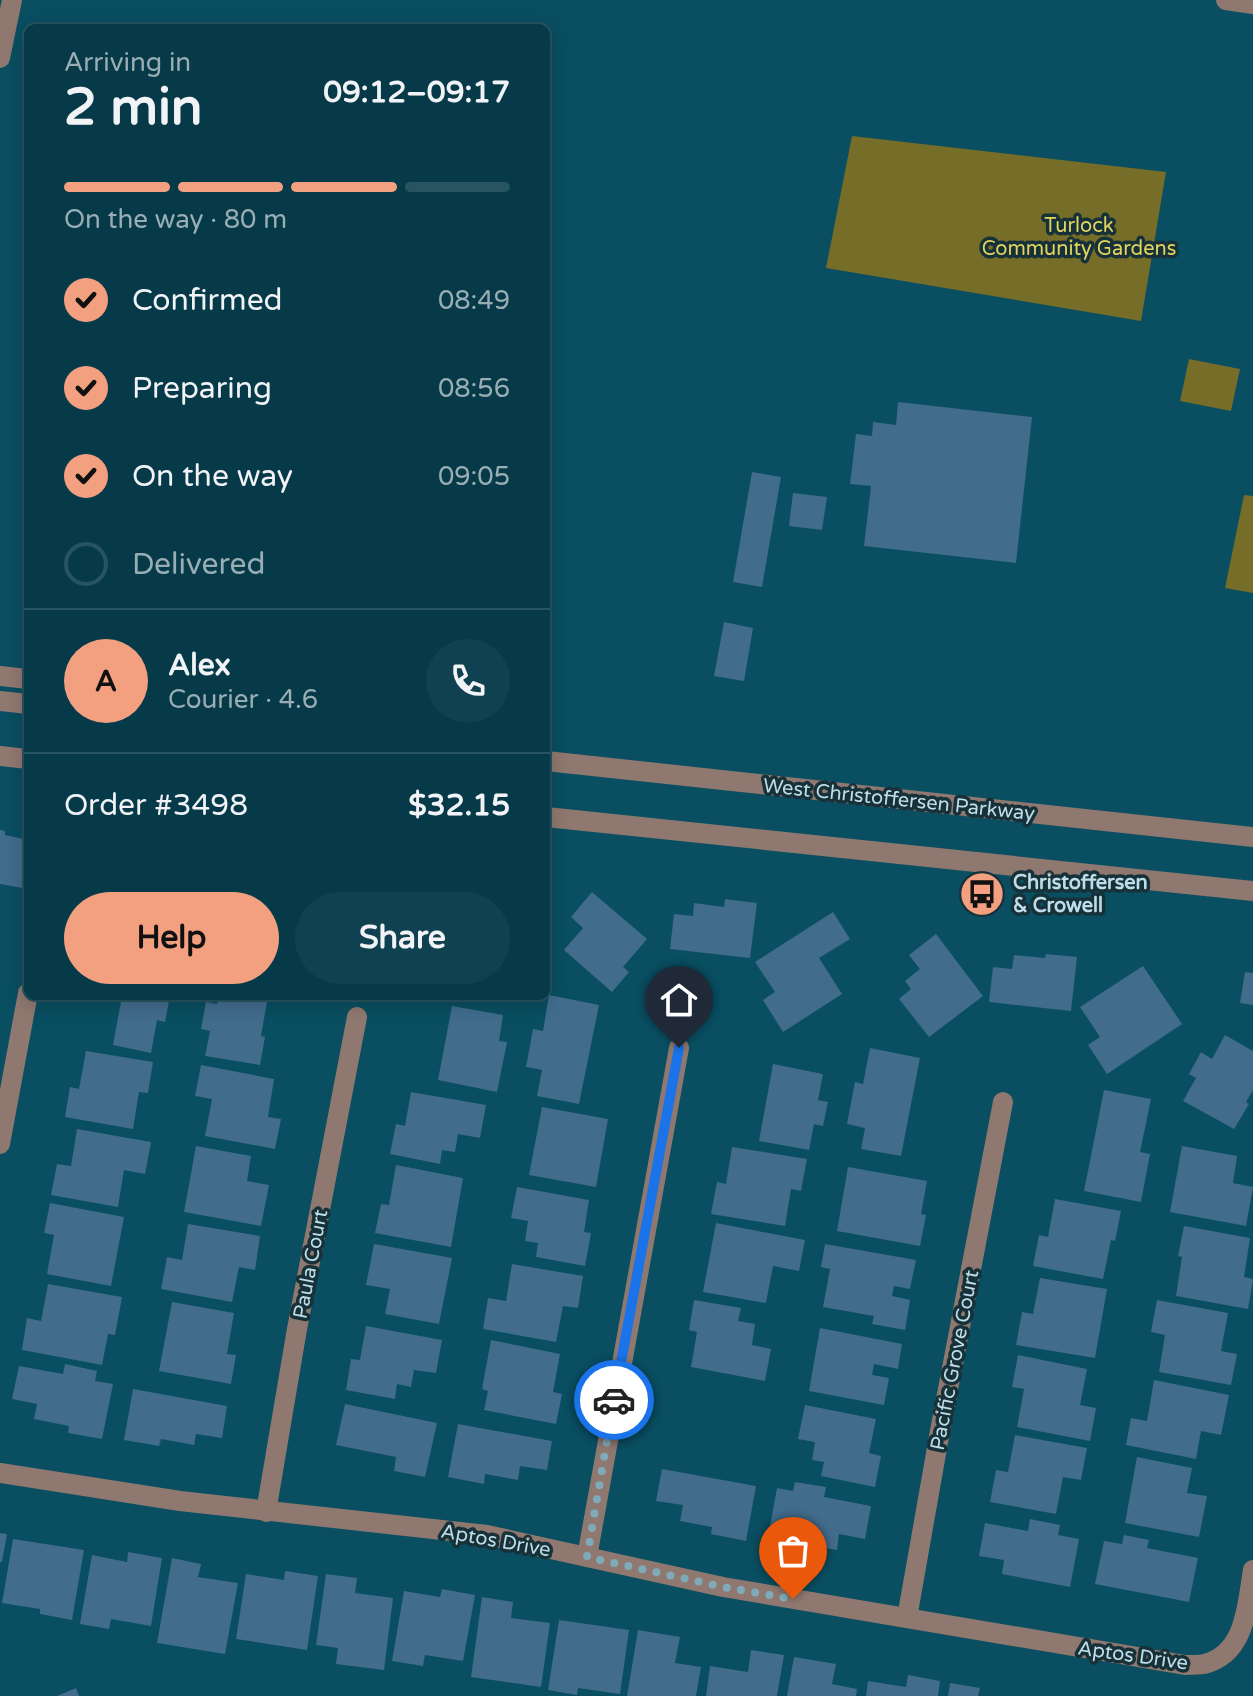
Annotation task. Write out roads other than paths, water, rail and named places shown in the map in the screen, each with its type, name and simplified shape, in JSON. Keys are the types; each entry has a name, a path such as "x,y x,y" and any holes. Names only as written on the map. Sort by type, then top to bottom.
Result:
{"street":[{"path":"0,58 12,0"},
{"path":"1226,0 1253,4"},
{"path":"0,676 24,679"},
{"path":"0,701 24,704"},
{"path":"0,756 24,759"},
{"name":"West Christoffersen Parkway","path":"550,761 1253,837"},
{"path":"550,817 1253,891"},
{"path":"0,1144 27,1000"},
{"name":"Paula Court","path":"266,1512 297,1329 357,1017"},
{"path":"587,1557 679,1048"},
{"name":"Pacific Grove Court","path":"907,1618 1003,1102"},
{"name":"Aptos Drive","path":"0,1473 266,1512 487,1535 723,1587 1185,1665 1204,1664 1223,1655 1236,1642 1253,1570"}],"place":[{"name":"Christoffersen & Crowell","path":"982,894"}],"park label":[{"name":"Turlock Community Gardens","path":"1079,236"}]}
